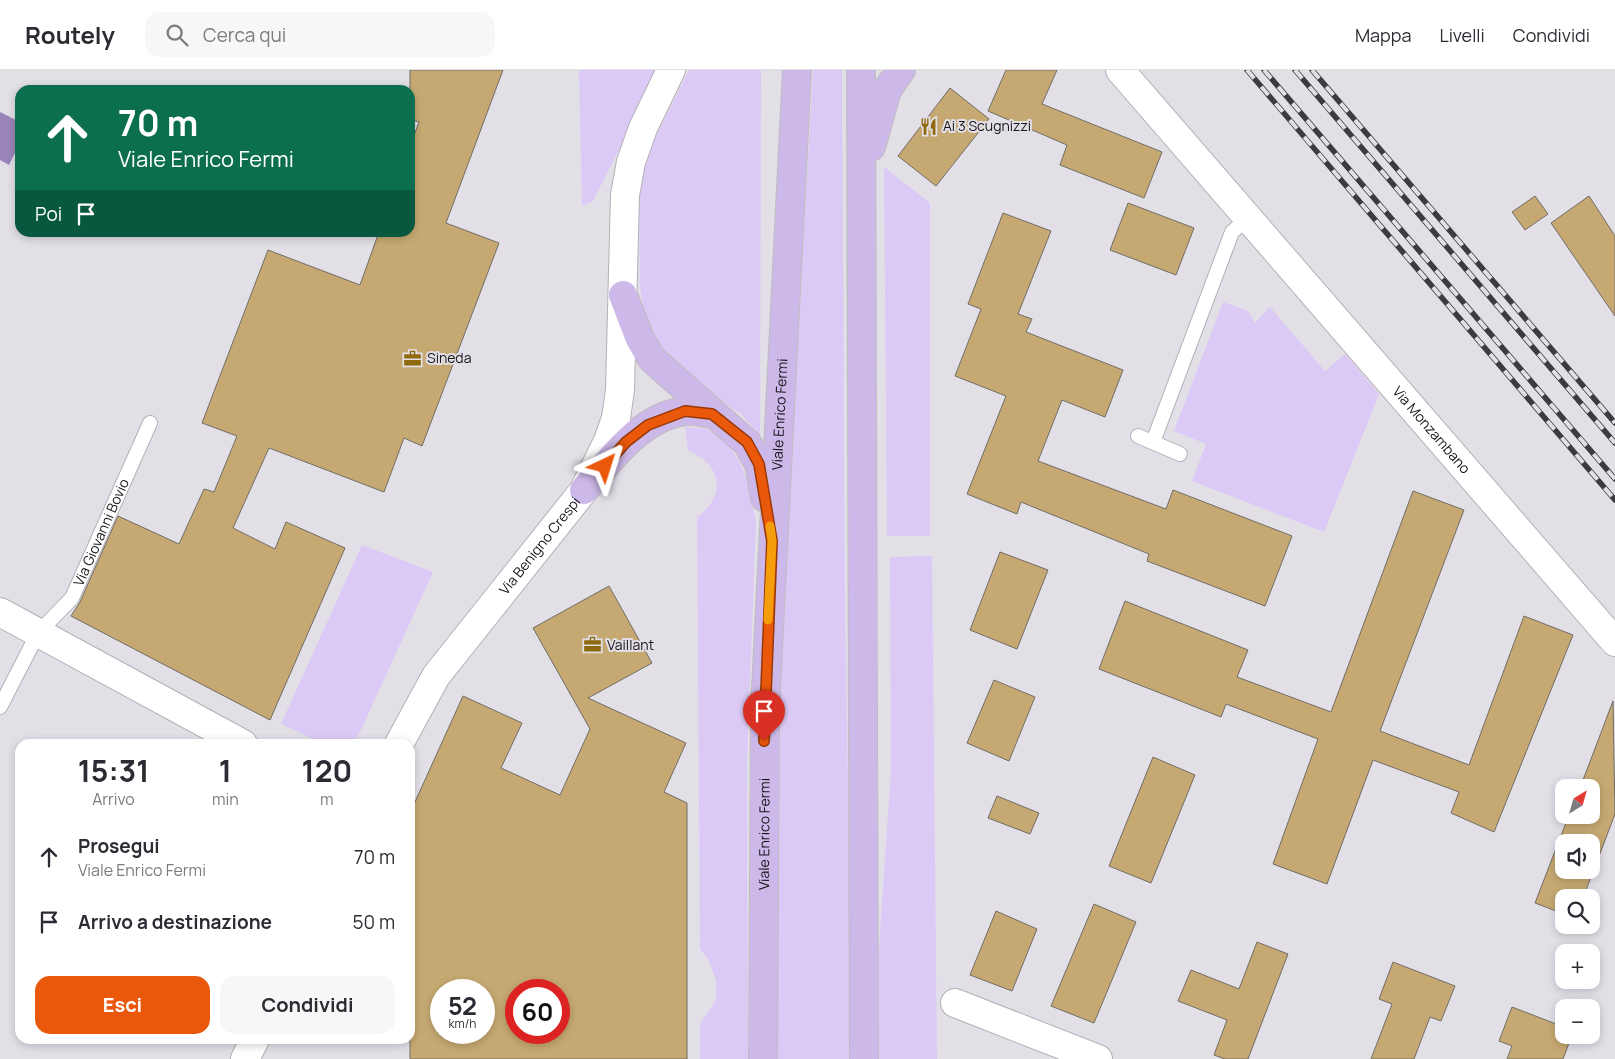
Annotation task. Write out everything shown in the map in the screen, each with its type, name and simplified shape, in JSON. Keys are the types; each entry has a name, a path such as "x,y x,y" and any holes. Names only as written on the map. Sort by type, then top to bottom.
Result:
{"main road":[{"name":"Viale Enrico Fermi","path":"763,1059 764,717 772,541 790,238 797,70"},
{"path":"861,70 864,1059"},
{"path":"862,185 887,90 900,70"},
{"path":"623,295 640,339 652,360 712,414 747,442 759,464 772,541"},
{"path":"584,490 626,442 648,425 685,411 712,414"}],"street":[{"path":"623,295 625,195 630,170 642,128 671,70"},
{"name":"Via Monzambano","path":"1120,70 1615,642"},
{"name":"Via Benigno Crespi","path":"401,739 436,676 584,490 608,441 616,418 620,390 623,295"},
{"path":"0,612 234,739"},
{"path":"955,1003 1098,1059"},
{"path":"245,1059 252,1044"}],"lane":[{"path":"1153,442 1232,232 1248,218"},
{"name":"Via Giovanni Bovio","path":"0,707 38,633 72,598 150,423"},
{"path":"1138,436 1180,454"}],"shaded area":[{"path":"579,70 659,70 593,201 582,206"},
{"path":"689,70 761,70 760,436 741,414 711,395 659,348 645,317 640,288 639,195 645,165 655,138"},
{"path":"813,70 842,70 849,1059 778,1059 778,694"},
{"path":"0,112 15,120 15,153 9,165 0,160"},
{"path":"884,167 930,203 930,536 887,536"},
{"path":"1223,302 1248,311 1255,323 1270,307 1325,371 1345,354 1379,394 1324,532 1192,481 1206,444 1174,431"},
{"path":"685,427 706,429 726,442 739,461 747,480 756,521 747,762 748,1059 700,1059 700,1024 716,1000 716,981 709,960 700,949 697,517 707,509 713,500 716,481 714,472 708,464 699,456 688,451"},
{"path":"362,545 433,572 359,734 354,739 314,739 281,724"},
{"path":"932,556 937,1059 877,1059 878,961 891,771 890,557"}],"building":[{"path":"410,70 503,70 446,223 499,243 422,446 404,438 384,492 269,448 233,528 275,549 286,522 345,548 270,720 71,616 80,602 118,516 179,544 204,489 214,492 237,436 202,423 268,250 360,285 377,237 415,237 415,133 419,122 415,121 415,85 410,85"},
{"path":"1006,70 1057,70 1042,104 1162,152 1144,198 1060,165 1067,145 988,111"},
{"path":"950,88 989,119 936,186 898,156"},
{"path":"1535,196 1548,214 1525,230 1512,212"},
{"path":"1589,196 1615,236 1615,316 1551,223"},
{"path":"1128,203 1194,228 1176,275 1110,250"},
{"path":"1003,213 1051,231 1018,314 1032,319 1026,332 1123,370 1105,417 1062,400 1038,461 1166,509 1173,490 1292,536 1265,606 1147,561 1149,554 1021,502 1017,514 967,494 1006,396 955,376 981,309 968,304"},
{"path":"1413,491 1464,510 1380,731 1469,765 1524,616 1573,635 1494,832 1451,813 1459,792 1373,760 1327,884 1273,864 1318,739 1226,704 1221,717 1099,669 1125,601 1248,650 1237,677 1331,712"},
{"path":"1000,552 1048,570 1017,649 970,630"},
{"path":"609,586 652,663 588,698 686,743 664,792 687,803 687,1059 410,1059 410,1044 415,1044 415,802 463,696 522,723 501,768 560,795 590,729 533,628"},
{"path":"994,680 1035,697 1009,761 967,743"},
{"path":"1613,701 1615,814 1600,853 1600,834 1562,834 1566,824 1600,824 1600,779 1583,779"},
{"path":"1153,757 1195,775 1151,883 1109,866"},
{"path":"997,796 1039,813 1030,834 988,818"},
{"path":"1555,851 1555,879 1590,879 1586,889 1555,889 1555,911 1535,903"},
{"path":"1094,904 1136,922 1094,1023 1051,1006"},
{"path":"996,911 1037,929 1012,991 970,975"},
{"path":"1257,942 1288,954 1248,1059 1225,1059 1214,1055 1227,1020 1178,1001 1191,970 1239,989"},
{"path":"1393,962 1455,986 1441,1021 1430,1017 1414,1059 1371,1059 1392,1004 1379,999"},
{"path":"1512,1007 1555,1024 1555,1044 1569,1044 1563,1059 1507,1059 1512,1046 1499,1041"}],"railway":[{"path":"1247,70 1615,500"},
{"path":"1264,70 1615,479"},
{"path":"1295,70 1615,443"},
{"path":"1312,70 1615,423"}],"slow traffic":[{"path":"768,620 772,541 770,526"}],"place":[{"name":"Ai 3 Scugnizzi","path":"929,126"},
{"name":"Sineda","path":"413,358"},
{"name":"Vaillant","path":"593,645"}],"route":[{"path":"605,466 626,442 648,425 669,415 685,411 712,414 732,428 747,442 759,464 772,541 764,741"}]}
